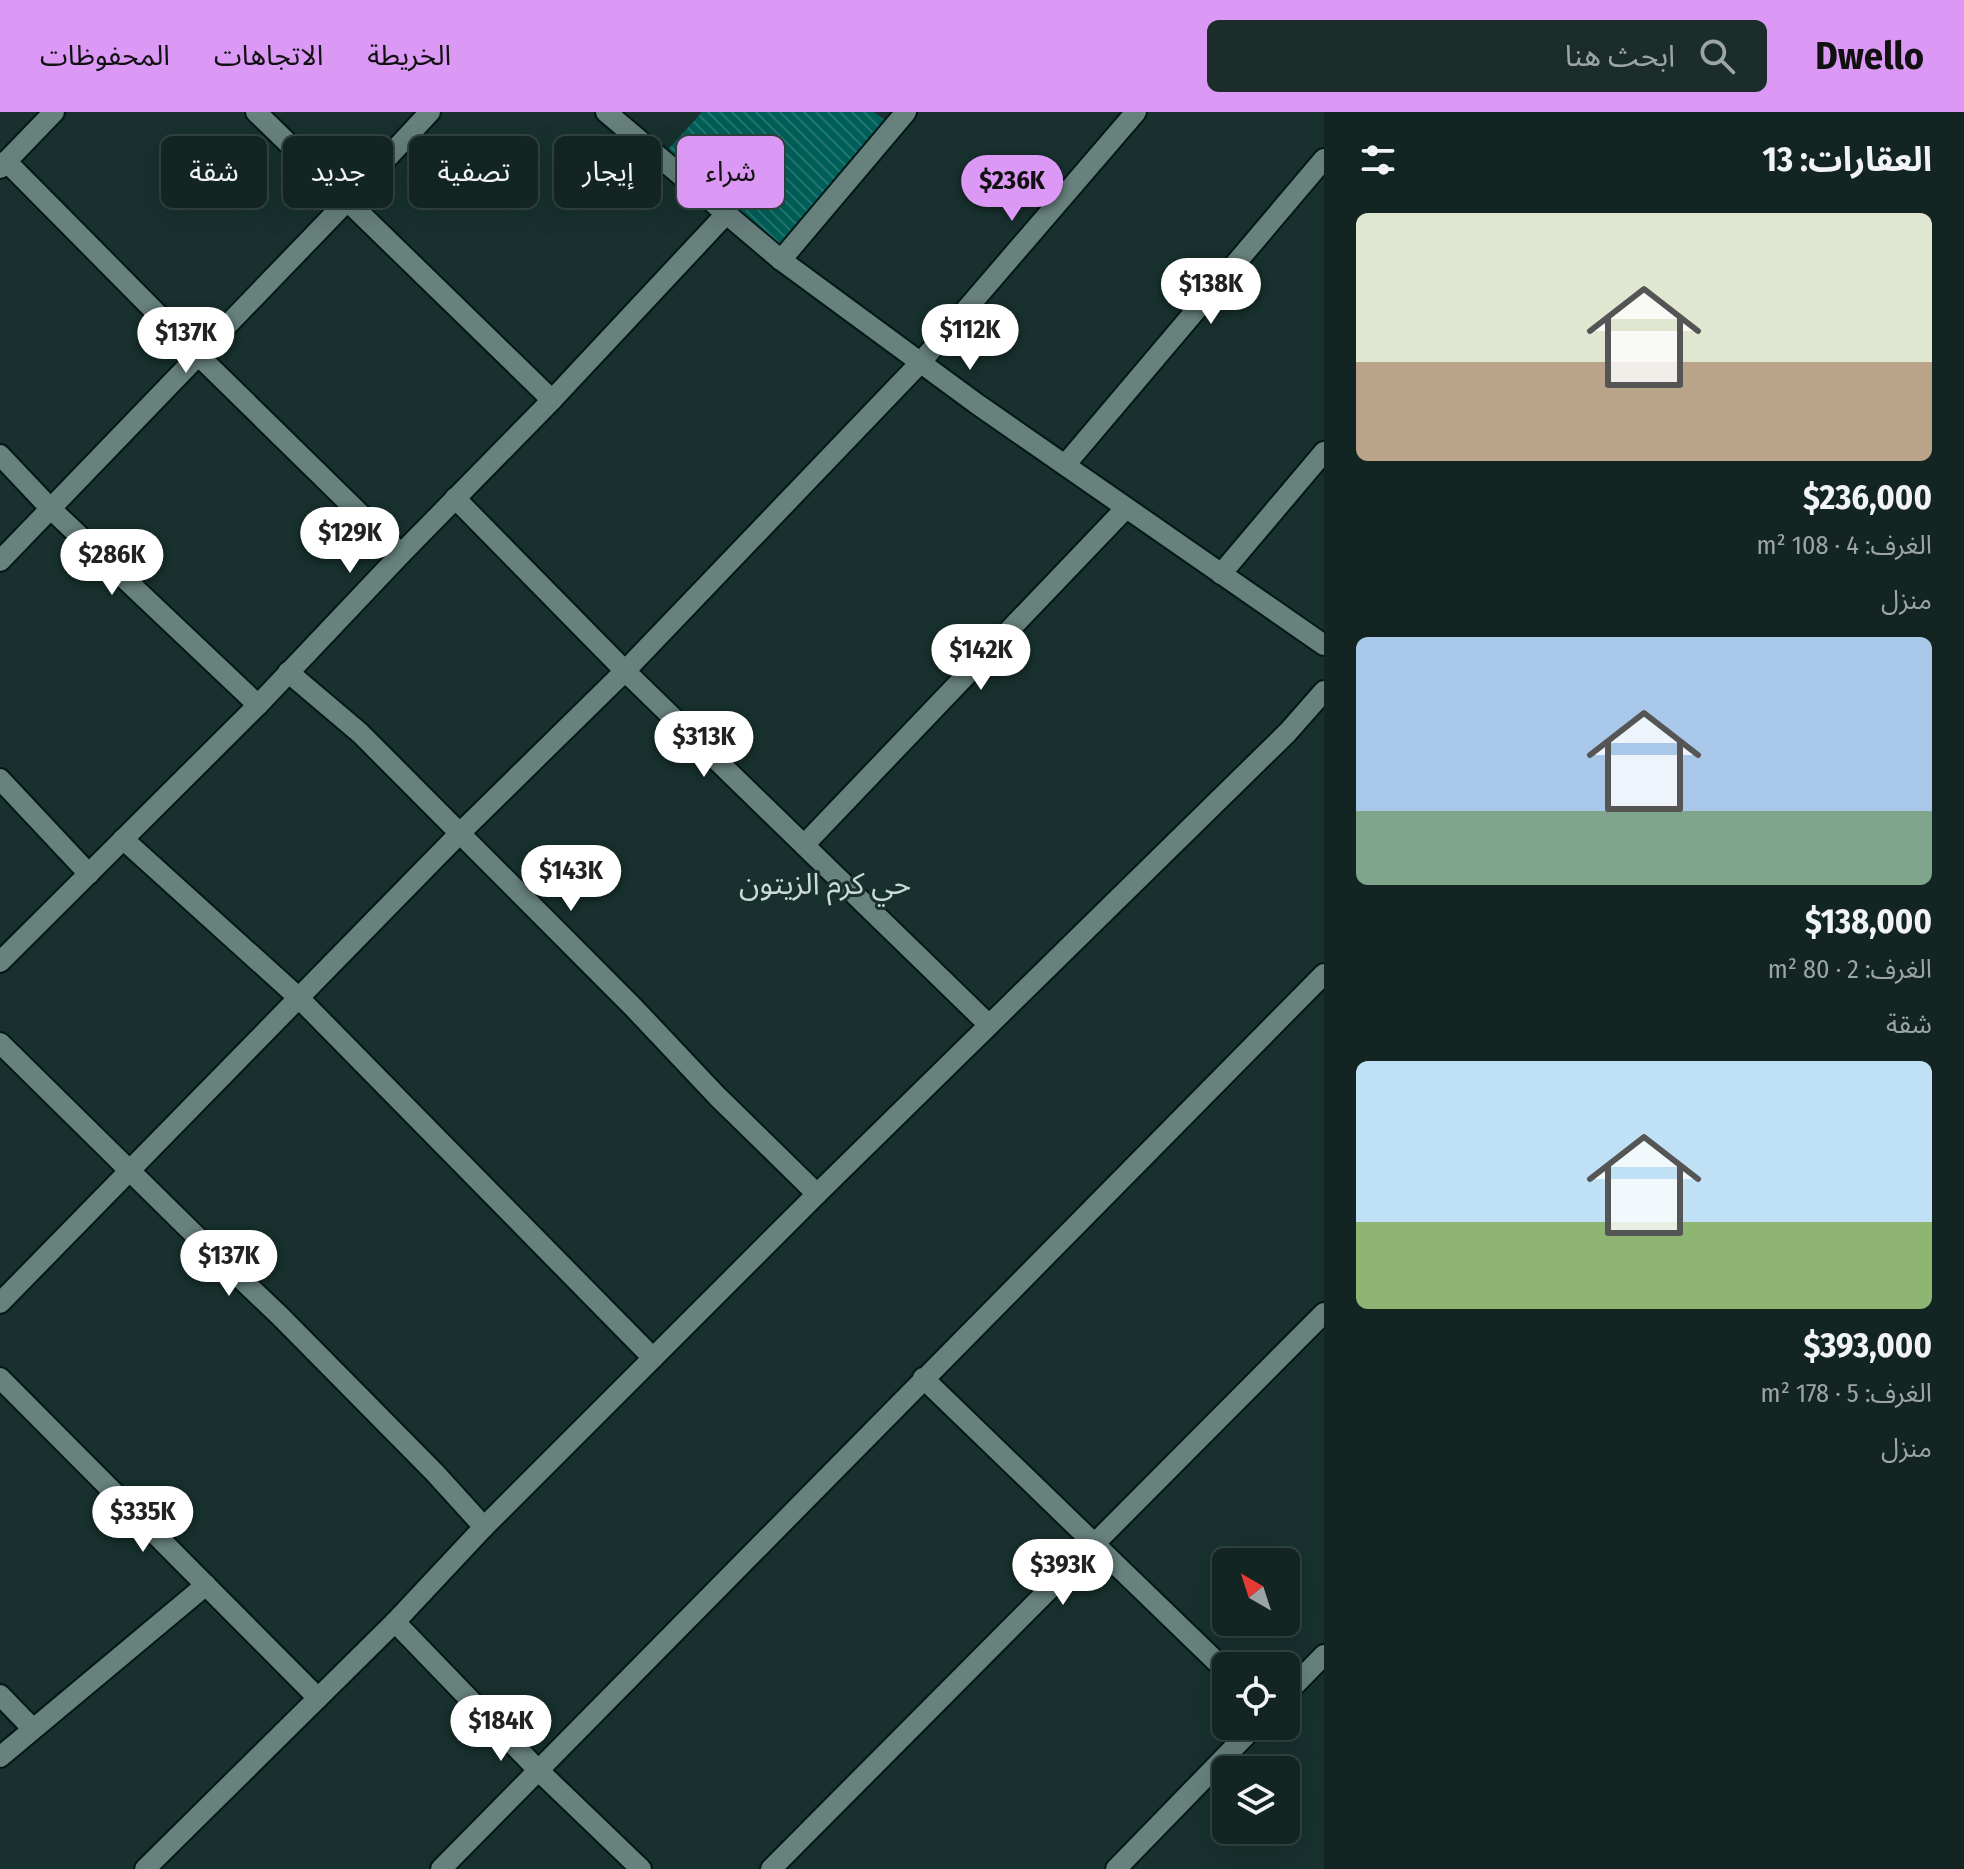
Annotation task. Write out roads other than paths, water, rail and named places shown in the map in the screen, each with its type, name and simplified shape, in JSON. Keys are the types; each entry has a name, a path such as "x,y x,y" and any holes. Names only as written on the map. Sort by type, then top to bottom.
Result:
{"street":[{"path":"54,112 3,164 401,554"},
{"path":"256,112 283,138"},
{"path":"393,152 430,112"},
{"path":"781,260 906,112"},
{"path":"0,1303 460,833 625,671 921,362 1136,112"},
{"path":"611,113 781,260 1065,465 1324,645"},
{"path":"1065,465 1324,159"},
{"path":"0,561 340,208"},
{"path":"356,208 552,400"},
{"path":"0,962 258,705 726,214"},
{"path":"1221,574 1324,452"},
{"path":"0,455 51,509 258,705"},
{"path":"455,498 625,671 989,1025"},
{"path":"804,845 1126,508"},
{"path":"288,672 360,733 817,1194"},
{"path":"145,1869 395,1622 484,1527 817,1194 1288,732 1324,691"},
{"path":"0,779 89,874"},
{"path":"123,839 299,998 653,1358"},
{"path":"441,1869 923,1378 1321,984"},
{"path":"0,1043 280,1316 484,1527"},
{"path":"771,1869 1324,1313"},
{"path":"0,1378 318,1698"},
{"path":"923,1378 1212,1657"},
{"path":"0,1757 206,1585"},
{"path":"395,1622 538,1770 641,1869"},
{"path":"1300,1680 1324,1655"},
{"path":"0,1695 33,1729"},
{"path":"1116,1869 1241,1740"}],"district":[{"name":"حي كرم الزيتون","path":"825,884"}]}
